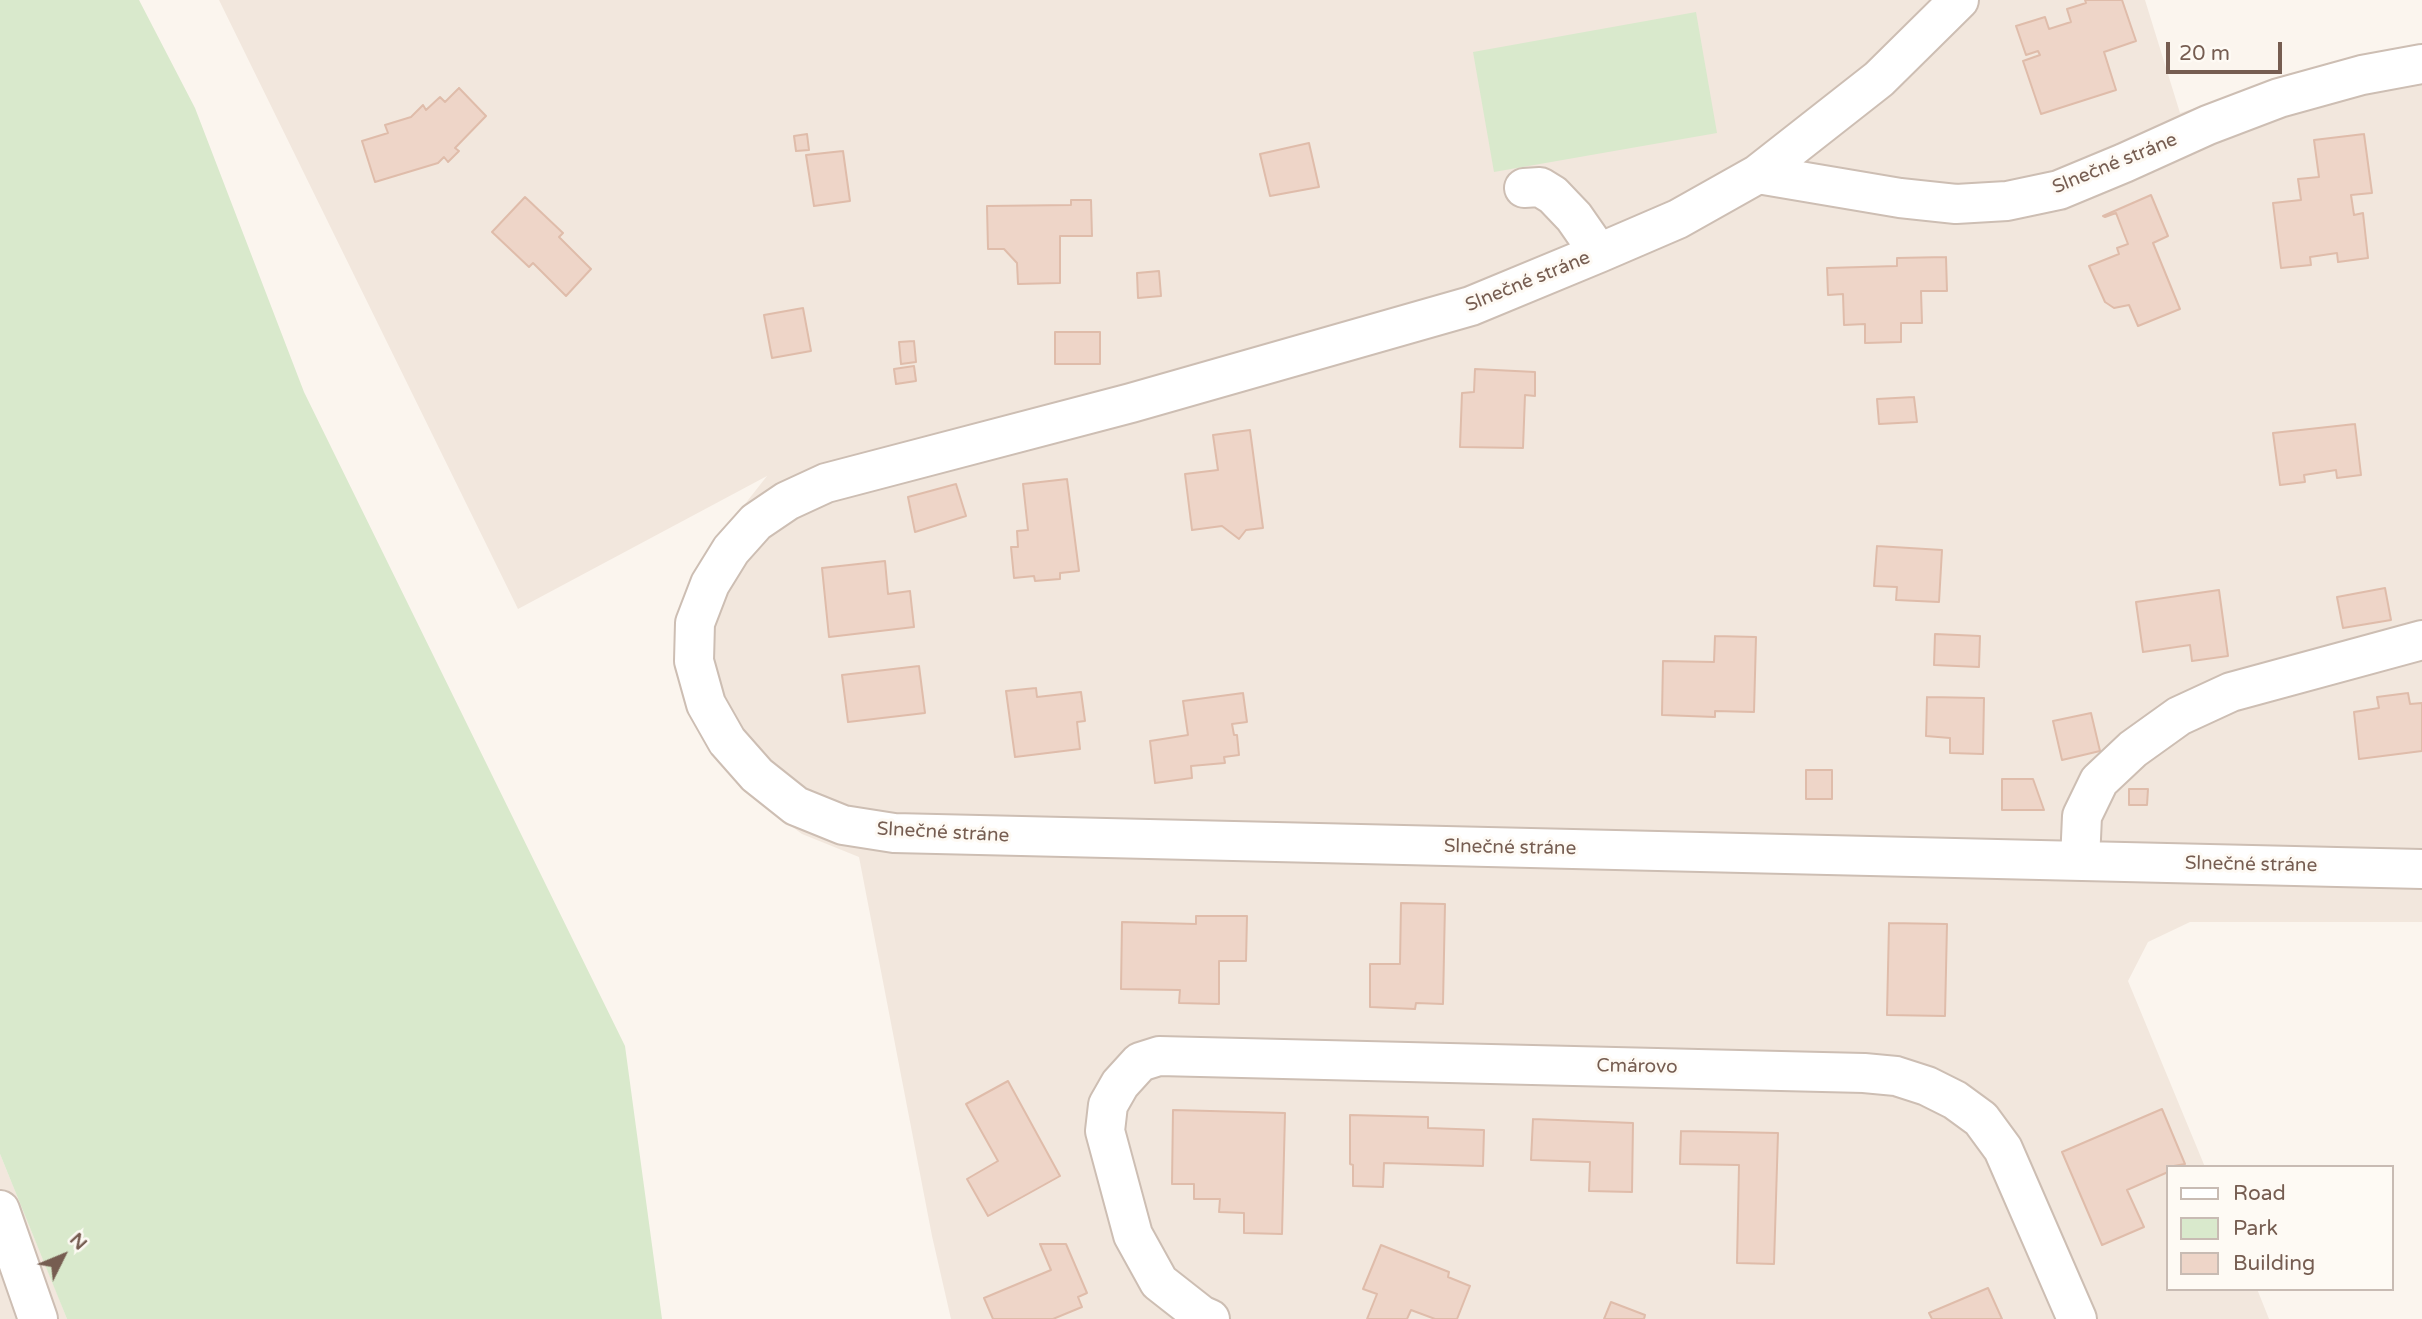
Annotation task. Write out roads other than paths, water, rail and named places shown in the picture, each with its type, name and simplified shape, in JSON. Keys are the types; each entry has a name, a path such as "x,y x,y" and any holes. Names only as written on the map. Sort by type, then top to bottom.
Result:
{"street":[{"name":"Slnečné stráne","path":"1959,0 1879,79 1758,174 1678,219 1599,253 1471,306 1131,403 827,483 787,501 756,522 731,550 709,584 695,623 694,662 706,704 727,741 757,775 796,806 843,825 894,833 2422,869"},
{"name":"Slnečné stráne","path":"1758,174 1900,198 1956,204 2007,201 2059,190 2208,125 2279,98 2362,75 2422,64"},
{"path":"1524,188 1540,187 1553,195 1574,216 1599,253"},
{"path":"2080,861 2082,816 2099,781 2133,749 2179,716 2231,692 2422,640"},
{"name":"Cmárovo","path":"1210,1319 1159,1282 1152,1270 1133,1235 1105,1131 1108,1105 1120,1084 1140,1062 1159,1056 1864,1073 1896,1076 1927,1086 1955,1100 1981,1119 2003,1149 2077,1319"},
{"path":"0,1210 38,1319"}]}
